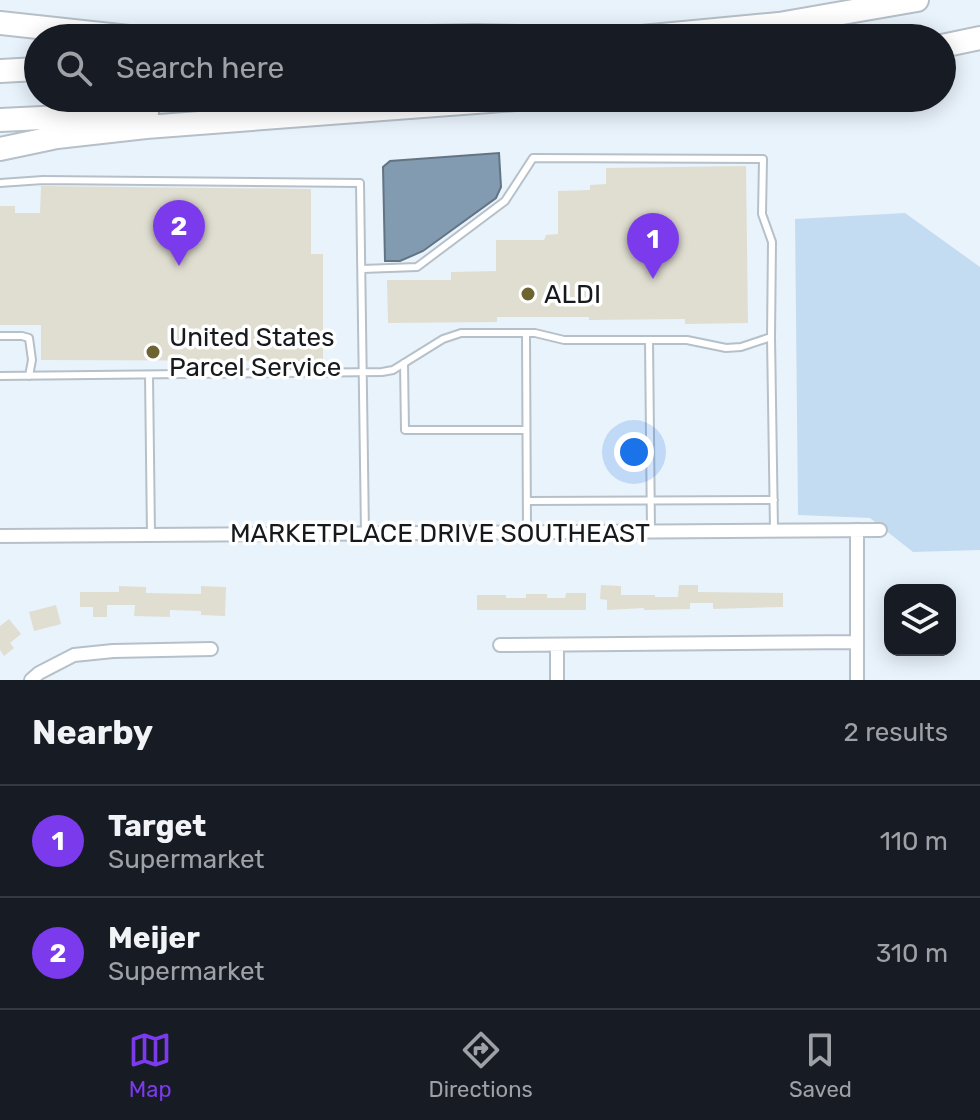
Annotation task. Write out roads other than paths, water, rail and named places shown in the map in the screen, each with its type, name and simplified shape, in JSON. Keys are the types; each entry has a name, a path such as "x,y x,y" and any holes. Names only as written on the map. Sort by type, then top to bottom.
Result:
{"highway":[{"path":"779,24 917,0"},
{"path":"0,23 24,26"},
{"path":"956,43 980,38"},
{"path":"0,71 24,70"},
{"path":"0,120 156,112"},
{"path":"0,149 57,137 146,127 344,112"}],"street":[{"path":"857,530 857,680"},
{"name":"MARKETPLACE DRIVE SOUTHEAST","path":"0,536 880,530"},
{"path":"500,645 857,642"},
{"path":"557,645 557,680"},
{"path":"31,680 74,655 211,649"}],"lane":[{"path":"362,269 417,267 505,201 533,158 763,159 762,214 772,242 774,530"},
{"path":"0,183 43,180 360,183 365,533"},
{"path":"0,376 393,370 443,339 461,333 535,333 564,340 687,340 726,348 741,347 771,337"},
{"path":"526,333 527,532"},
{"path":"0,336 29,338 32,360 29,376"},
{"path":"649,340 651,531"},
{"path":"404,362 405,430 526,430"},
{"path":"149,375 151,535"},
{"path":"527,501 774,500"}],"place":[{"name":"Meijer","path":"179,266"},
{"name":"Target","path":"653,279"},
{"name":"ALDI","path":"528,294"},
{"name":"United States Parcel Service","path":"153,352"}]}
